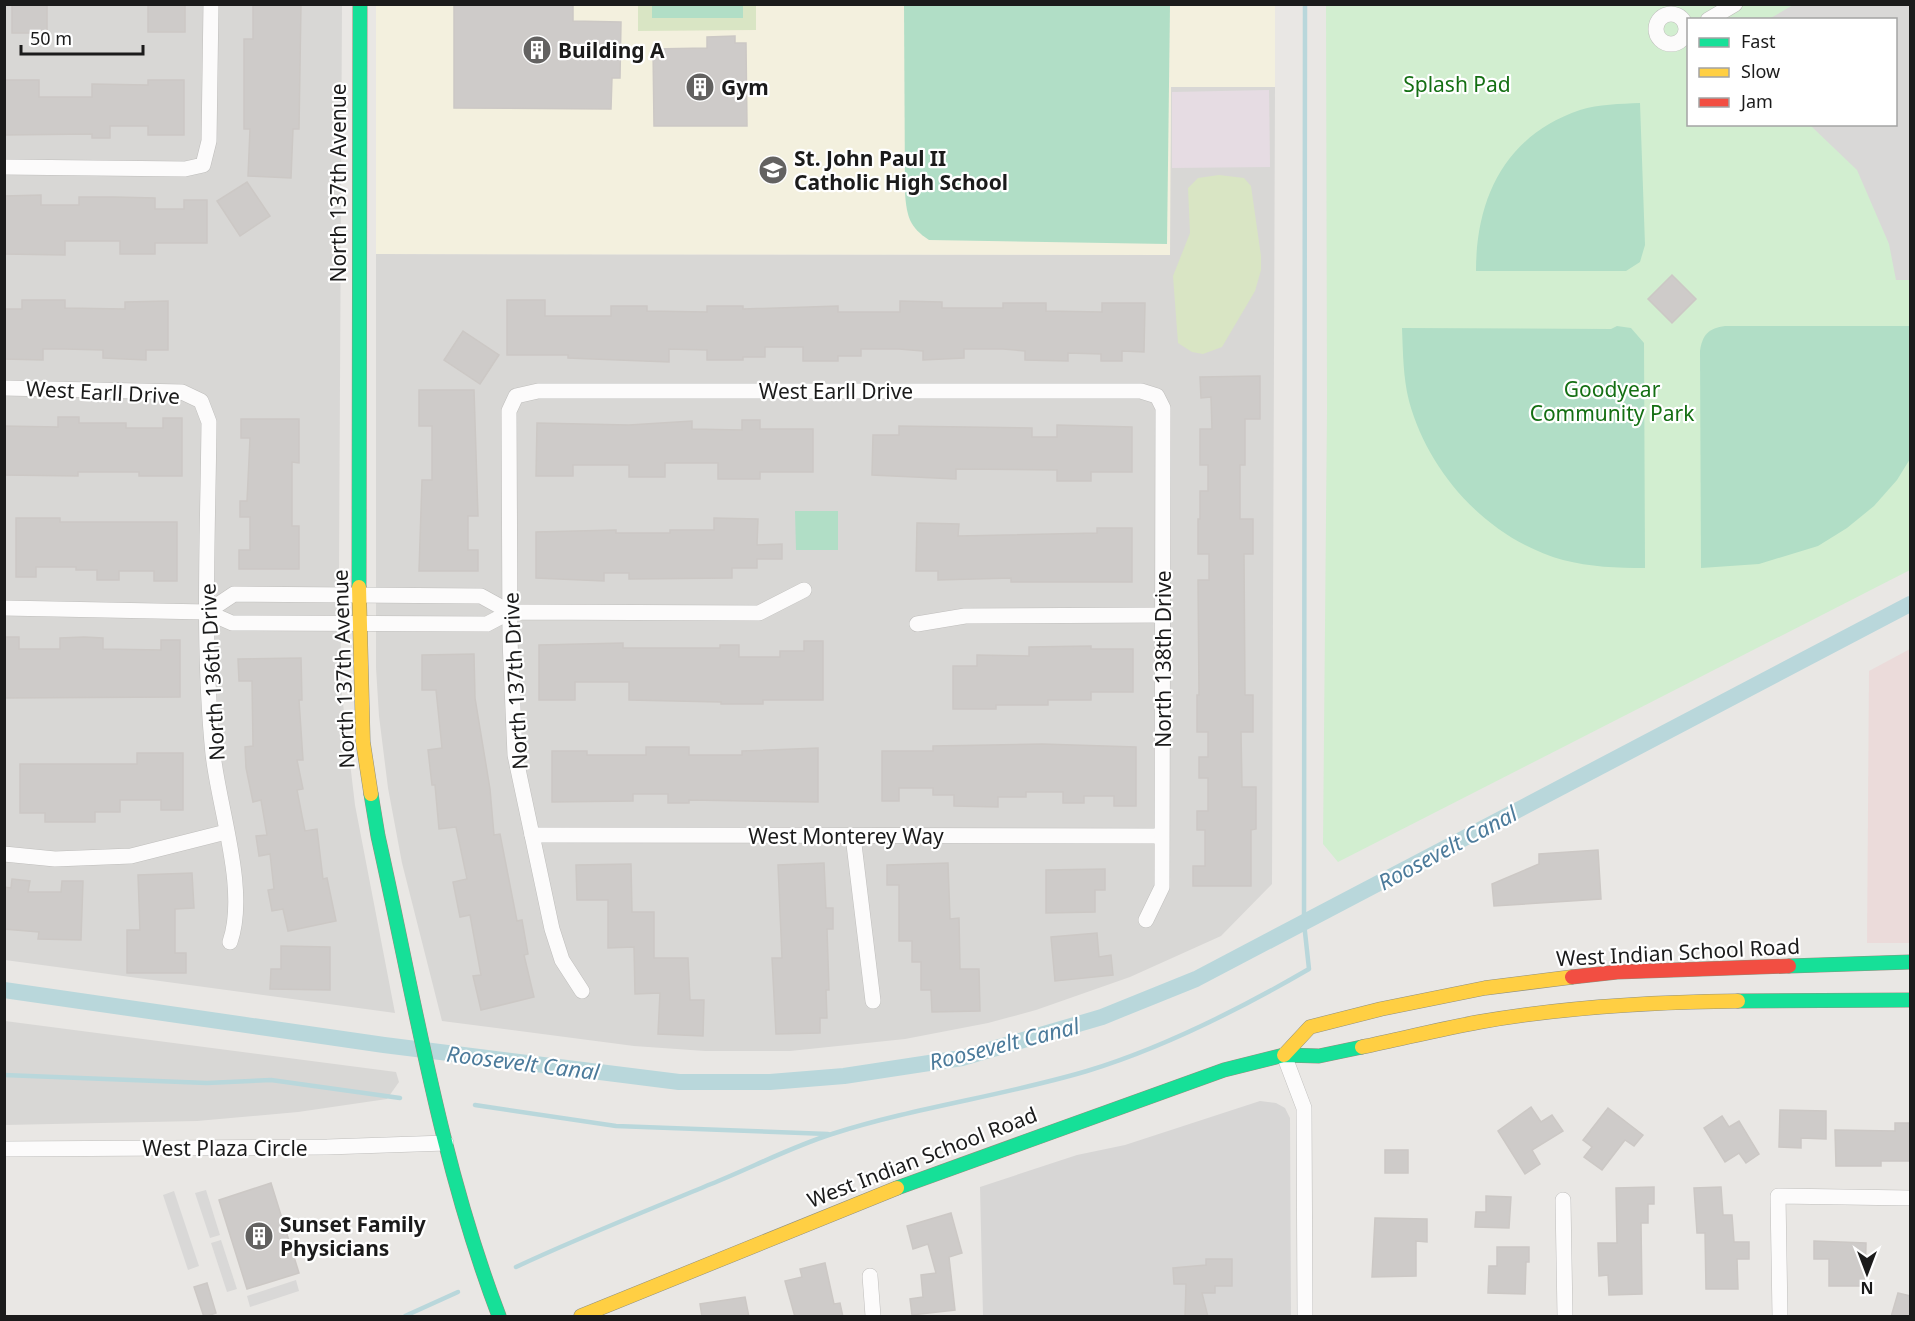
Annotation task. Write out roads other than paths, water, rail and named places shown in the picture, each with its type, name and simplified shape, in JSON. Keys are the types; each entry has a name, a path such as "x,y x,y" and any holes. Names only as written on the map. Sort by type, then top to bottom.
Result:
{"main road":[{"name":"North 137th Avenue","path":"360,4 359,623 363,742 369,789 446,1143 480,1265 498,1317"},
{"name":"West Indian School Road","path":"1284,1055 1310,1028 1381,1009 1485,988 1618,989 1911,962"},
{"name":"West Indian School Road","path":"581,1317 904,1185 1224,1070 1284,1055 1318,1056 1480,1022 1618,989 1700,1001 1911,1000"}],"street":[{"path":"4,167 185,169 203,165 209,141 211,4"},
{"path":"1678,15 1689,4"},
{"path":"1711,18 1735,4"},
{"path":"1687,28 1678,15 1668,14 1659,19 1656,29 1658,38 1666,44 1674,45 1682,41 1687,32"},
{"name":"West Earll Drive","path":"4,388 182,392 201,401"},
{"name":"West Earll Drive","path":"516,396 538,391 1141,391 1157,396"},
{"name":"North 137th Drive","path":"516,396 509,411 510,612 515,754 552,929 562,960 582,991"},
{"name":"North 138th Drive","path":"1146,920 1162,887 1163,408 1157,396"},
{"name":"North 136th Drive","path":"201,401 209,422 207,612 213,753 237,903 230,942"},
{"path":"4,608 207,612 232,623 487,624 510,612 759,613 804,590"},
{"path":"207,612 234,594 481,596 510,612"},
{"path":"917,624 965,616 1164,615"},
{"path":"4,854 55,859 131,856 226,832"},
{"name":"West Monterey Way","path":"532,835 1161,836"},
{"path":"853,836 873,1001"},
{"path":"1284,1055 1304,1108 1305,1317"},
{"name":"West Plaza Circle","path":"4,1149 327,1147 446,1143"},
{"path":"1780,1317 1778,1196 1911,1198"},
{"path":"1563,1200 1565,1317"},
{"path":"870,1276 873,1317"}],"waterway":[{"path":"516,1267 817,1139 895,1116 1024,1088 1116,1062 1228,1013 1309,969 1304,923 1305,4"},
{"name":"Roosevelt Canal","path":"4,990 384,1045 679,1082 770,1082 844,1076 962,1058 1102,1017 1196,979 1910,604"},
{"path":"4,1075 207,1083 271,1080 400,1098"},
{"path":"475,1105 616,1126 828,1134"},
{"path":"405,1316 458,1292"}],"place":[{"name":"Building A","path":"537,50"},
{"name":"Gym","path":"700,87"},
{"name":"St. John Paul II Catholic High School","path":"773,170"},
{"name":"Sunset Family Physicians","path":"259,1236"}],"park label":[{"name":"Splash Pad","path":"1457,84"},
{"name":"Goodyear Community Park","path":"1612,401"}]}
